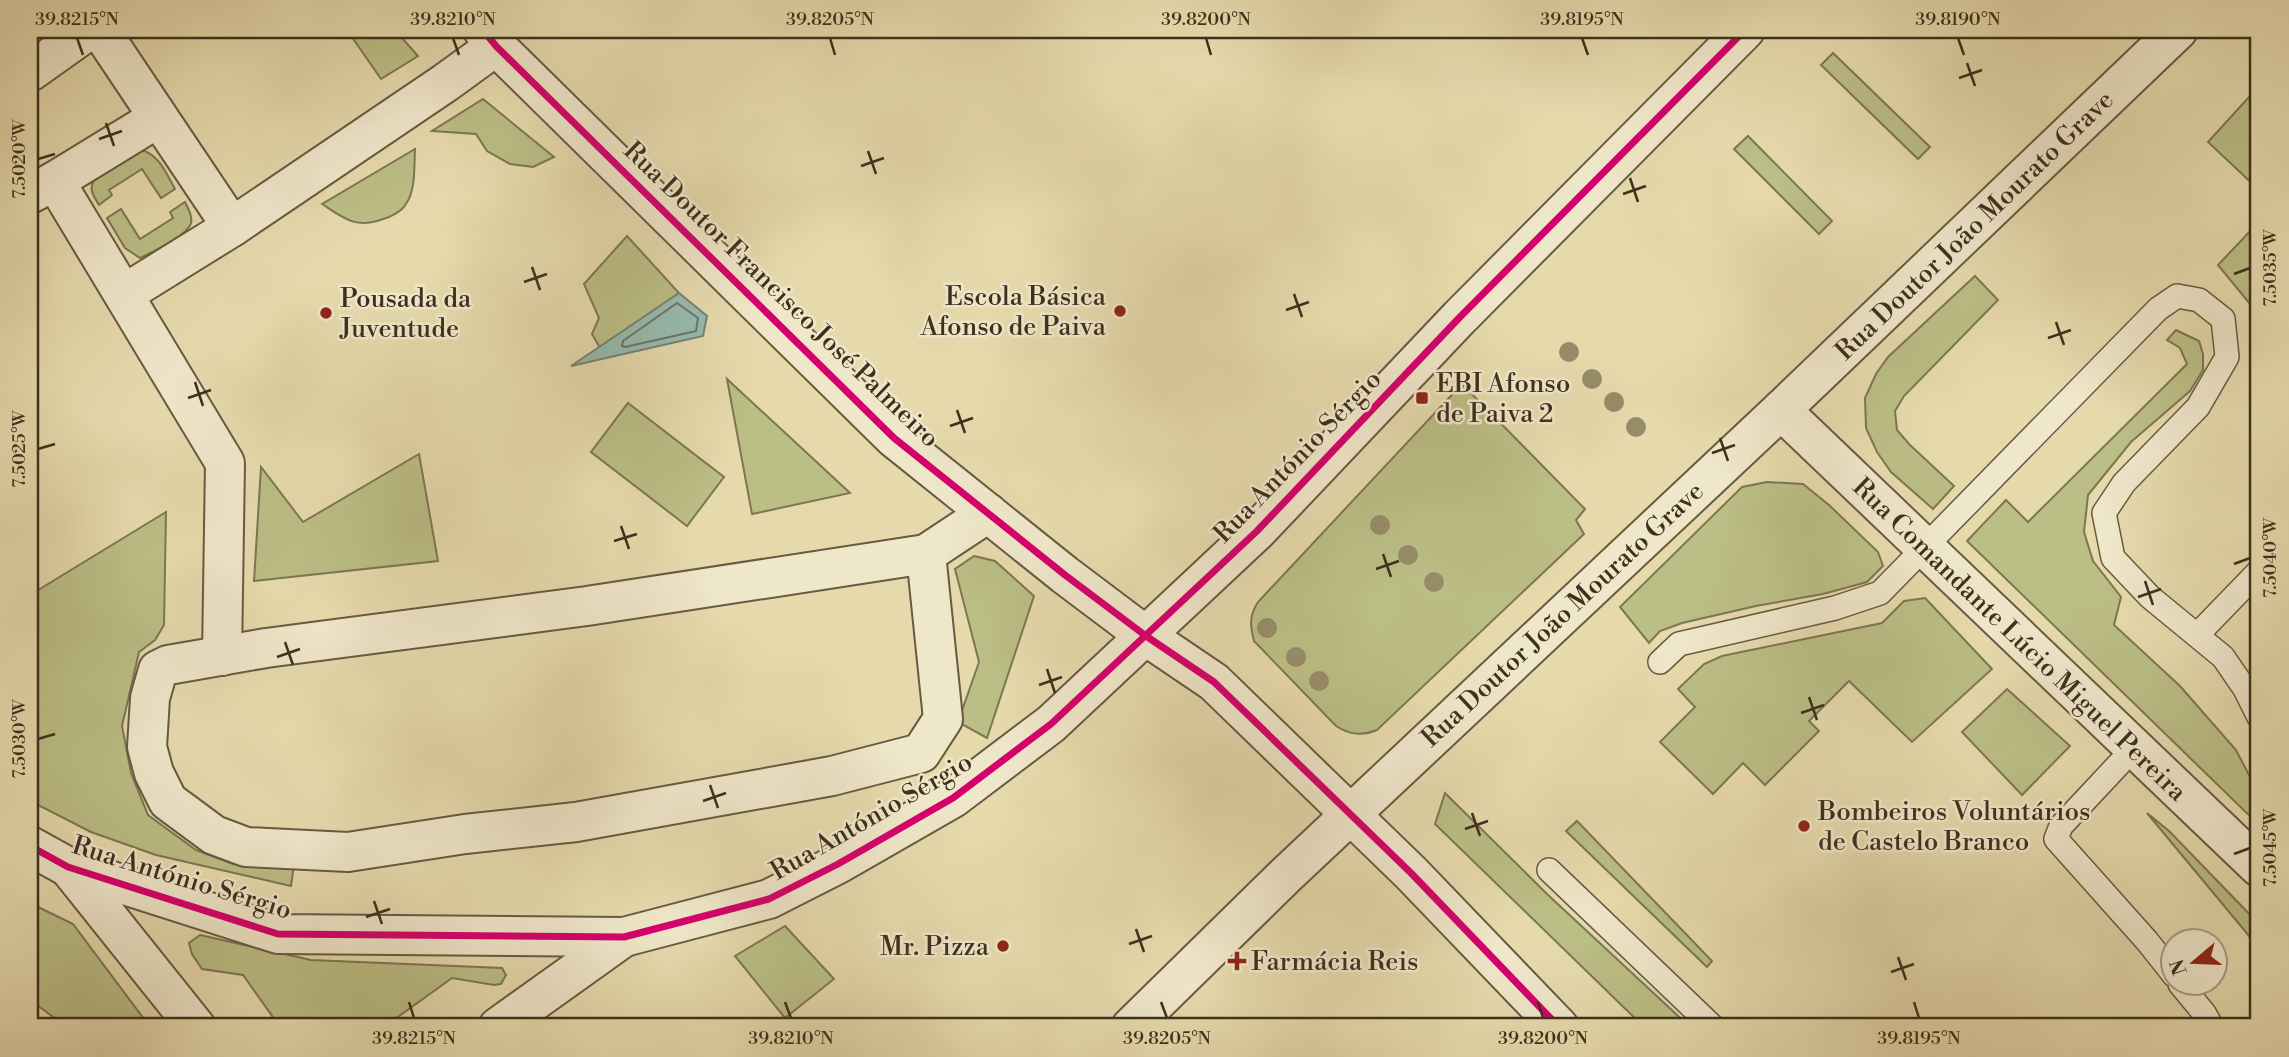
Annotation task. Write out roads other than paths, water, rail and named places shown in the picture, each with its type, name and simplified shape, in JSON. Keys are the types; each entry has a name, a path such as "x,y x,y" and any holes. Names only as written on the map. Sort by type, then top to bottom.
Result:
{"street":[{"path":"30,72 89,30"},
{"path":"100,30 232,227"},
{"name":"Rua António Sérgio","path":"30,846 68,867 278,934 624,937 769,899 838,864 953,798 1051,724 1257,531 1459,318 1745,30"},
{"name":"Rua Doutor João Mourato Grave","path":"1131,1027 1285,876 1781,410 2178,30"},
{"path":"124,294 232,227 445,83 489,38"},
{"name":"Rua Doutor Francisco José Palmeiro","path":"489,38 894,438 1065,575 1146,636 1214,682 1410,873 1559,1027"},
{"path":"158,118 42,188 124,294 225,463 222,656"},
{"name":"Rua Comandante Lúcio Miguel Pereira","path":"1781,410 2259,867"},
{"path":"926,554 943,719 921,753 832,776 576,822 465,834 348,852 246,847 214,835 168,801 147,747 150,698 158,670 168,665 266,648 587,606 926,554 988,513"},
{"path":"68,867 196,1027"},
{"path":"498,1027 624,937"}],"lane":[{"path":"1660,662 1679,644 1835,608 1880,593 2158,309 2176,296 2199,300 2223,319 2227,357 2198,407 2124,483 2104,513 2113,558 2150,597 2223,657 2259,717"},
{"path":"2197,635 2259,571"},
{"path":"2134,748 2061,826 2056,839 2160,957"},
{"path":"1549,870 1713,1027"},
{"path":"2192,998 2212,1027"}],"water":[{"path":"679,293 707,316 703,336 571,366"}],"place":[{"name":"Escola Básica Afonso de Paiva","path":"1120,311"},
{"name":"Pousada da Juventude","path":"326,313"},
{"name":"EBI Afonso de Paiva 2","path":"1422,398"},
{"name":"Bombeiros Voluntários de Castelo Branco","path":"1804,826"},
{"name":"Mr. Pizza","path":"1003,946"},
{"name":"Farmácia Reis","path":"1237,961"}]}
